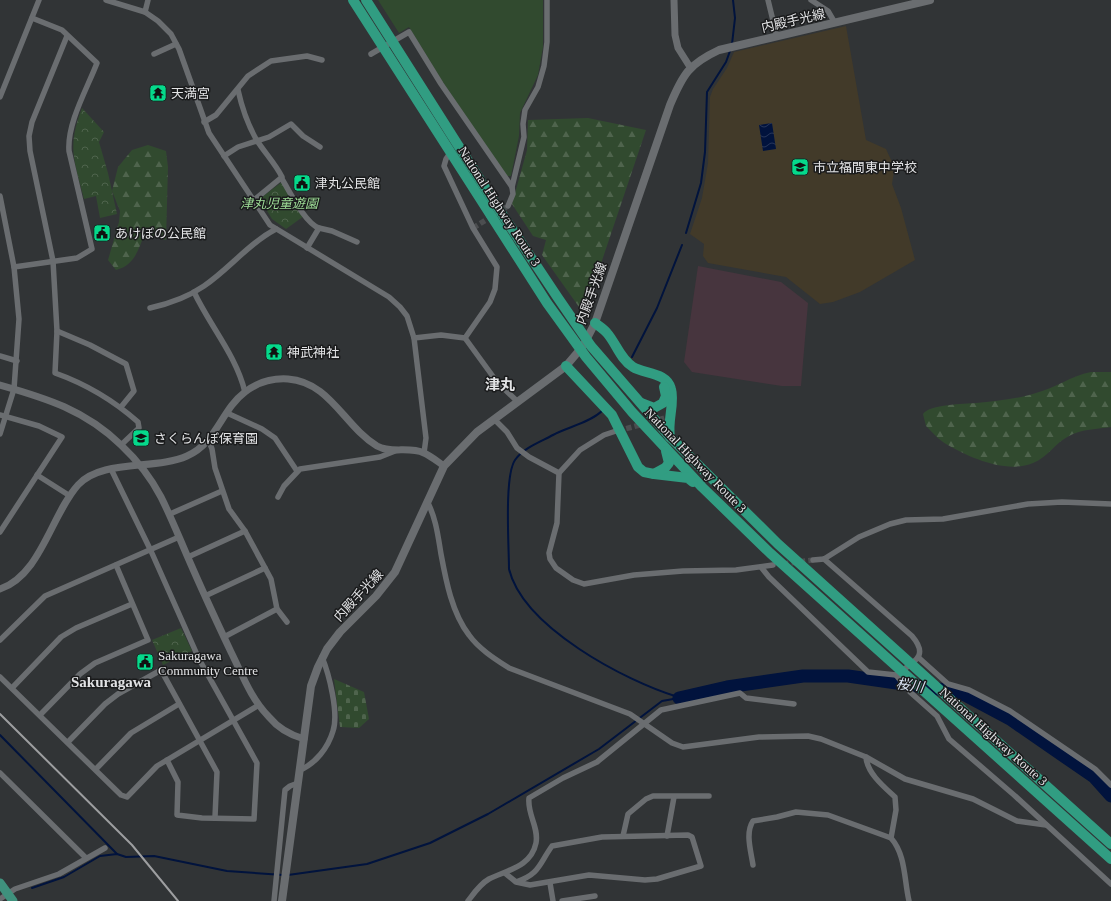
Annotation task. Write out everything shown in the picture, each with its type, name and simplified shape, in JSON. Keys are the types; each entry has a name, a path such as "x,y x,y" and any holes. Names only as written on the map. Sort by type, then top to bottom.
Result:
{"highway":[{"name":"National Highway Route 3","path":"353,0 529,276 576,344 665,448 702,487 770,553 1111,859"},
{"name":"National Highway Route 3","path":"366,0 500,211 591,346 638,401 670,437 778,544 1111,844"},
{"path":"595,323 607,332 626,361 646,373 649,378 661,384 665,388 666,396 663,403 654,408 638,401"},
{"path":"566,366 612,415 638,467 644,472 688,478 702,487"},
{"path":"646,373 652,373 661,377 671,388 672,397 668,423 670,437"},
{"path":"654,474 665,468 669,463 665,448"}],"main road":[{"name":"内殿手光線","path":"282,901 311,686 322,657 340,632 376,596 395,572 403,559 427,501 444,466 477,432 566,366 583,346 595,323 670,105 677,88 690,67 719,50 736,45 777,37 930,0"},
{"path":"0,884 7,898"}],"street":[{"path":"0,97 38,1 31,0"},
{"path":"106,0 145,12 166,30 176,44 209,133 267,221 276,229 360,279 400,307 411,327 414,338 426,438 424,453"},
{"path":"145,12 148,0"},
{"path":"512,187 524,137 523,124 525,110 538,87 544,66 547,42 547,0"},
{"path":"674,0 675,35 678,48 690,67"},
{"path":"768,0 777,37"},
{"path":"811,0 828,11 835,23"},
{"path":"14,268 77,258 92,249 68,141 97,63 62,30 32,18"},
{"path":"371,54 404,33 409,32 441,84 512,187 514,194 508,206"},
{"path":"67,36 32,122 29,136 30,151 53,261 57,331 55,373 92,388 121,407 138,422 139,428 121,445"},
{"path":"154,54 176,44"},
{"path":"204,122 216,115 248,76 271,61 307,56 322,60"},
{"path":"238,90 244,116 256,140 275,164 282,179 305,216 319,228 332,231 357,242"},
{"path":"224,156 238,147 269,137 291,124 303,136 320,147"},
{"path":"450,153 444,166 473,228 497,267 495,289 490,302 465,338"},
{"path":"254,200 282,179"},
{"path":"0,196 14,268 19,319 14,389 3,415 0,434"},
{"path":"307,248 319,228"},
{"path":"150,308 164,305 204,286 265,235 276,229"},
{"path":"194,292 202,309 237,367 245,392"},
{"path":"57,331 90,345 126,364 134,391 121,407"},
{"path":"414,338 441,335 465,338 497,382 518,402"},
{"path":"0,356 17,361"},
{"path":"0,589 11,585 26,571 70,496 79,484 88,478 112,469 177,460 188,456 209,441 227,413 245,392 256,385 272,379 298,380 326,394 364,438 379,447 395,451 424,453 444,466"},
{"path":"0,385 56,402 77,412 94,423 121,445 140,466 152,482 170,514 205,596 248,687 259,705 281,728 294,736 304,739"},
{"path":"227,413 262,429 275,438 297,471"},
{"path":"0,532 62,437 39,426 3,415"},
{"path":"494,419 507,432 517,448 559,473"},
{"path":"616,431 604,435 580,450 559,473 557,523 549,553 550,559 556,568 573,580 584,584 634,575 682,570 736,570 772,565"},
{"path":"209,441 222,491 229,509 245,532 271,579 277,609 287,622"},
{"path":"278,497 284,486 297,471 316,465 380,457 395,451"},
{"path":"112,469 151,551 197,654 232,721 257,763 254,819 215,817 202,818 177,815 178,782 167,760"},
{"path":"37,475 70,496"},
{"path":"170,514 222,491"},
{"path":"427,501 434,514 445,574 453,601 469,636 492,657 509,668 630,714 672,743 684,747 759,737 808,736 821,739 866,757 905,779 973,799 1017,821 1046,825"},
{"path":"813,560 824,559 859,537 890,524 906,520 943,519 1042,503 1084,502 1111,504"},
{"path":"188,557 245,532"},
{"path":"0,640 45,596 151,551 179,537"},
{"path":"761,567 769,577 868,672 896,675 918,658 920,651 919,644 912,636 824,559"},
{"path":"40,715 80,674 95,663 148,640 116,565"},
{"path":"205,596 265,568"},
{"path":"12,688 61,637 76,628 132,604"},
{"path":"224,637 277,609"},
{"path":"300,770 310,766 318,757 334,731 334,712 328,671 322,657"},
{"path":"918,658 948,684 968,690 1010,709 1095,769 1111,785"},
{"path":"68,742 105,704 118,694 161,670 217,772 215,817"},
{"path":"896,675 910,692 937,716 949,739 1111,884"},
{"path":"0,677 121,795 127,797 157,766 259,705"},
{"path":"468,901 481,884 526,861 535,844 537,833 528,807 529,798 563,778 597,762 660,710 740,693 746,698 794,704"},
{"path":"96,769 131,733 179,704"},
{"path":"866,757 870,769 883,786 895,797 896,810 891,838"},
{"path":"0,773 86,858"},
{"path":"274,901 285,790 298,783"},
{"path":"623,836 628,814 646,798 653,796 710,796"},
{"path":"667,836 674,797"},
{"path":"753,865 749,837 749,826 753,821 790,813 828,815 891,838 898,845 909,901"},
{"path":"505,873 516,882 530,886 589,875 645,880 657,879 701,866 692,837 688,835 602,837 552,846 541,866 529,878 516,882"},
{"path":"7,898 15,889 58,874 105,848"},
{"path":"550,883 553,901"},
{"path":"562,901 595,896"}],"shaded area":[{"name":"市立福間東中学校","path":"846,26 866,140 886,149 892,162 894,171 892,184 901,208 915,260 860,292 833,302 820,304 786,277 708,263 703,256 704,244 690,234 702,198 708,163 710,97 713,89 727,68 734,52"},
{"path":"698,266 781,282 808,303 801,386 782,386 692,372 684,362"}],"green space":[{"path":"378,0 543,0 543,47 538,75 520,113 519,136 511,176 507,176 444,84 409,27 399,33"},
{"path":"82,108 104,132 99,142 108,173 117,214 100,218 96,196 84,199 75,163 73,143 77,121"},
{"path":"588,118 646,130 584,314 542,255 546,240 533,236 512,204 527,150 528,120"},
{"path":"148,145 166,151 168,167 166,240 145,233 138,251 132,261 116,270 108,260 119,222 120,211 112,191 118,167 132,150"},
{"name":"津丸児童遊園","path":"282,182 304,216 286,229 272,219 261,201 262,197"},
{"path":"1091,372 1111,372 1111,427 1074,434 1064,439 1043,457 1033,463 1012,467 1000,466 977,459 943,442 926,426 923,414 933,408 1021,397 1043,391 1077,376"},
{"path":"181,628 192,651 163,665 152,640"},
{"path":"334,679 364,692 369,719 359,728 340,727"}],"water":[{"path":"772,123 776,149 763,151 759,125"}],"waterway":[{"path":"732,44 735,18 733,0"},
{"path":"686,233 701,183 705,152 707,92 726,62 730,51"},
{"path":"632,357 657,308 682,245"},
{"path":"602,411 591,419 559,432 532,446 522,452 515,460 509,481 508,496 509,569 518,590 534,611 555,631 579,649 605,665 656,689 678,697"},
{"name":"桜川","path":"679,698 727,687 803,676 848,676 945,690 965,695 1010,719 1094,777 1111,796"},
{"path":"288,875 367,864 430,843 488,814 599,749 662,701 679,698"},
{"path":"0,735 117,854"},
{"path":"32,888 64,877 100,856 117,854 126,857 154,856 227,871 283,875"}],"tunnel":[{"path":"473,228 508,206"},
{"path":"618,431 672,416"},
{"path":"783,564 813,560"}],"railway":[{"path":"0,714 132,845 178,901"}],"place":[{"name":"天満宮","path":"158,93"},
{"name":"市立福間東中学校","path":"800,167"},
{"name":"津丸公民館","path":"302,183"},
{"name":"あけぼの公民館","path":"102,233"},
{"name":"神武神社","path":"274,352"},
{"name":"さくらんぼ保育園","path":"141,438"},
{"name":"Sakuragawa Community Centre","path":"145,662"}],"district":[{"name":"津丸","path":"500,385"},
{"name":"Sakuragawa","path":"111,682"}]}
